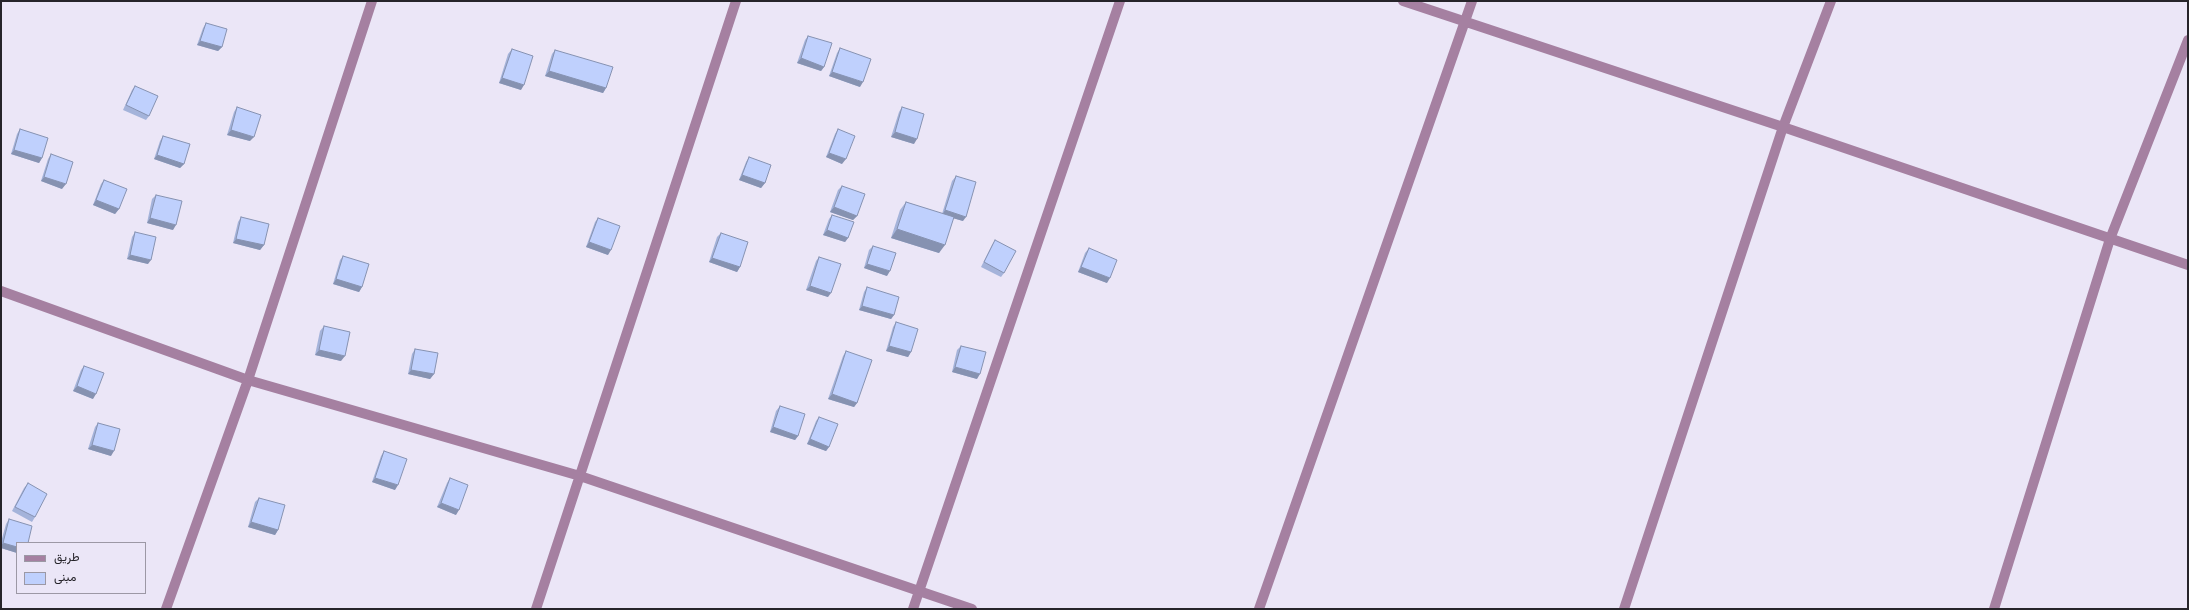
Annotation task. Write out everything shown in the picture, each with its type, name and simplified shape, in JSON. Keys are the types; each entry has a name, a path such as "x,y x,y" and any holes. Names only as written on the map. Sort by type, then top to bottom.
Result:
{"street":[{"path":"166,609 248,380 372,1"},
{"path":"536,609 736,1"},
{"path":"913,609 1120,1"},
{"path":"1403,1 1784,127 2188,265"},
{"path":"1259,609 1472,1"},
{"path":"1624,609 1784,127 1830,5 1837,1"},
{"path":"1994,609 2110,239 2188,40"},
{"path":"1,291 248,380 580,476 972,609"}],"building":[{"path":"206,23 227,29 222,47 200,41"},
{"path":"808,36 832,43 824,67 801,58"},
{"path":"840,48 871,59 863,82 832,72"},
{"path":"512,49 533,56 524,85 502,78"},
{"path":"555,50 613,67 606,88 549,71"},
{"path":"135,86 158,96 149,116 126,105"},
{"path":"237,107 261,115 254,137 231,130"},
{"path":"902,107 924,114 917,139 895,132"},
{"path":"20,129 48,138 42,158 14,150"},
{"path":"838,129 855,136 846,159 829,153"},
{"path":"163,136 190,144 184,164 157,155"},
{"path":"51,154 73,162 66,184 44,177"},
{"path":"749,157 771,165 765,183 742,175"},
{"path":"956,176 976,182 966,217 945,210"},
{"path":"104,180 127,189 119,209 96,200"},
{"path":"842,186 865,194 857,216 834,207"},
{"path":"156,195 182,201 176,225 150,218"},
{"path":"906,202 954,217 945,245 897,229"},
{"path":"832,215 854,222 848,238 827,230"},
{"path":"241,217 269,224 264,245 236,239"},
{"path":"598,218 620,226 611,250 589,242"},
{"path":"135,232 156,237 151,260 130,255"},
{"path":"721,233 748,242 740,267 712,258"},
{"path":"995,240 1016,251 1004,273 984,262"},
{"path":"873,246 896,253 890,271 867,264"},
{"path":"1089,248 1117,260 1110,278 1081,267"},
{"path":"343,256 369,264 362,287 336,279"},
{"path":"819,257 841,264 831,293 810,286"},
{"path":"867,287 899,297 894,315 862,306"},
{"path":"896,322 918,329 911,352 889,346"},
{"path":"324,326 350,332 345,356 319,350"},
{"path":"961,346 986,352 980,374 955,367"},
{"path":"415,349 438,353 434,374 411,370"},
{"path":"846,351 872,360 857,403 832,394"},
{"path":"84,366 104,373 96,394 77,386"},
{"path":"780,406 805,414 798,436 773,427"},
{"path":"819,417 838,424 829,447 810,439"},
{"path":"98,423 120,429 114,451 92,445"},
{"path":"384,451 407,459 398,485 375,478"},
{"path":"450,478 468,485 459,510 441,503"},
{"path":"28,483 47,494 35,517 15,507"},
{"path":"259,498 285,505 278,530 251,522"},
{"path":"9,519 32,526 28,542 16,542 16,547 3,543"}]}
